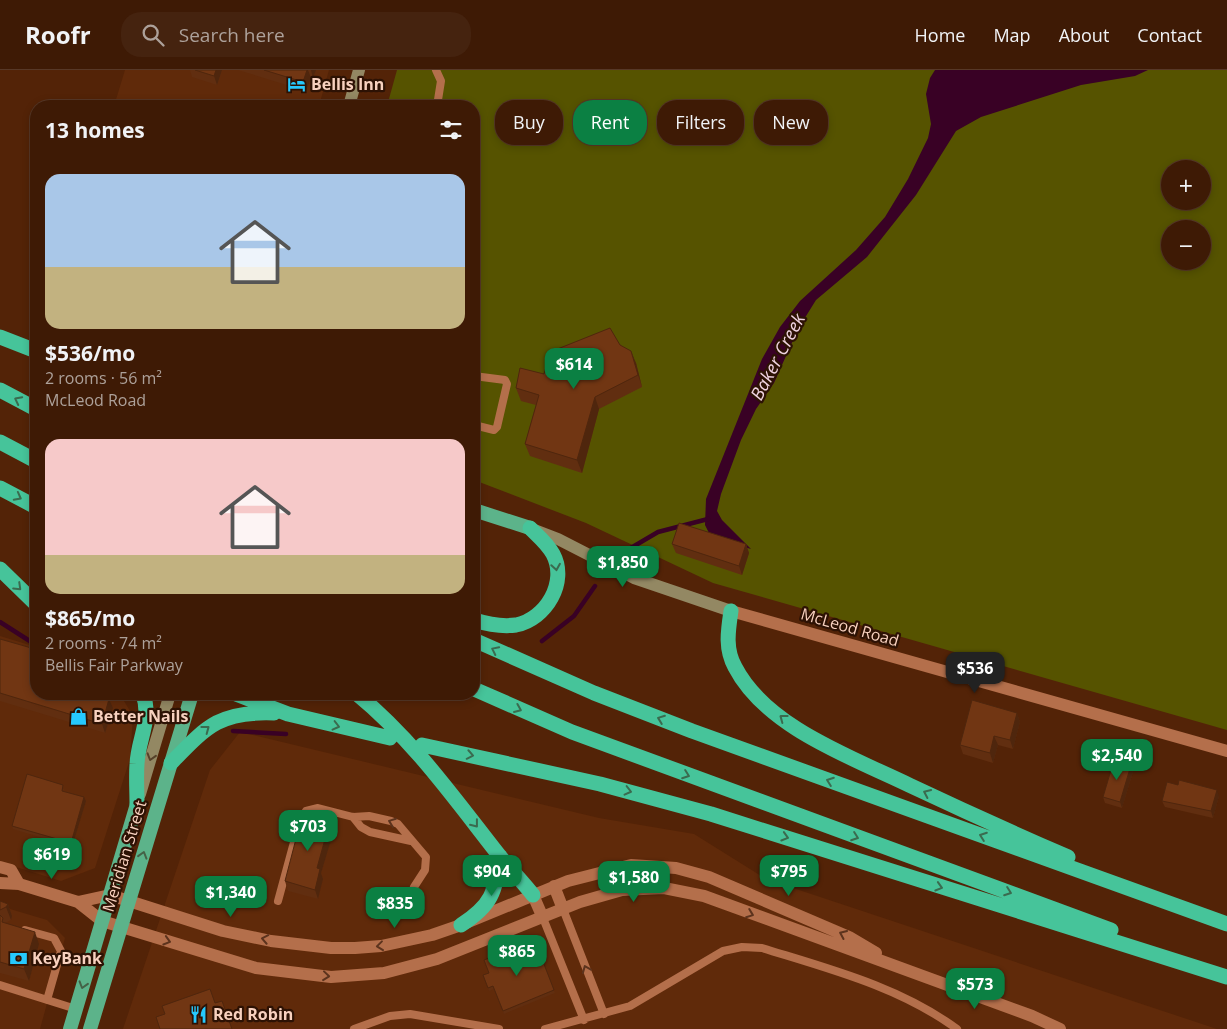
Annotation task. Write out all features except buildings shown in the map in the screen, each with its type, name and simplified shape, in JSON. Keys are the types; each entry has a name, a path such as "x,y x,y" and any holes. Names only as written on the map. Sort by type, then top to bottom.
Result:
{"highway":[{"path":"0,336 30,348"},
{"path":"0,390 30,406"},
{"path":"0,442 30,458"},
{"path":"0,488 30,504"},
{"name":"McLeod Road","path":"480,512 530,528"},
{"path":"480,621 500,626 516,624 539,614 554,594 558,580 554,555 548,545 530,528"},
{"path":"0,569 30,598"},
{"path":"732,611 728,641 734,666 755,694 791,724 844,754 971,814 1210,918"},
{"path":"480,643 594,694 692,731 1227,924"},
{"path":"480,692 572,732 666,768 1227,975"},
{"path":"137,804 137,762 144,735 146,712 144,700"},
{"name":"Meridian Street","path":"90,1029 190,700"},
{"path":"252,700 288,714 390,738"},
{"path":"363,700 411,745 533,895"},
{"path":"171,763 201,732 226,718 253,712 288,714"},
{"path":"422,745 600,784 711,814 1227,975"},
{"name":"Meridian Street","path":"70,1029 137,804"},
{"path":"461,925 480,913 487,905 497,877 500,856"}],"main road":[{"path":"351,100 359,70"},
{"name":"McLeod Road","path":"530,528 558,539 634,578 732,611"},
{"name":"Meridian Street","path":"137,804 168,700"}],"street":[{"name":"McLeod Road","path":"732,611 1227,751"},
{"path":"78,902 110,895 224,931 271,940 331,948 381,946 424,937 461,925 554,886 631,864 676,868 708,877 849,937 900,968"},
{"path":"0,867 11,870 19,884"},
{"path":"0,883 19,884 78,902 102,921 256,968 331,977 384,973 415,966 563,910 622,890 664,888 704,896 1060,1029"},
{"path":"554,886 563,910"},
{"path":"533,895 542,918"}],"lane":[{"path":"436,70 441,80 438,100"},
{"path":"480,377 505,380 507,384 497,427 494,430 480,426"},
{"path":"278,901 300,820 306,811 318,808 353,817 369,816 398,824 426,857 425,870 414,887"},
{"path":"353,817 361,827 370,832 413,842"},
{"path":"563,910 604,1014"},
{"path":"542,918 584,1020"},
{"path":"18,928 54,938 61,951 46,1000"},
{"path":"545,1029 630,1006 723,951 742,947 762,948 886,989 926,1007 957,1029"},
{"path":"0,985 76,1009"},
{"path":"354,1029 390,1016 410,1014 499,1029"}],"shaded area":[{"path":"125,70 329,70 321,100 116,100"},
{"path":"397,70 1227,70 1227,730 713,583 586,523 480,482 480,100 389,100"},
{"path":"0,636 30,645 30,700 122,700 133,716 130,759 95,868 61,881 0,862"},
{"path":"240,732 599,818 694,834 766,879 1217,1029 123,1029 210,770"},
{"path":"0,906 47,920 65,938 40,1029 0,1029"}],"water":[{"path":"935,70 1148,70 1135,76 1081,85 981,117 956,131 916,195 867,257 816,300 798,329 774,383 756,409 741,440 721,494 717,511 722,520 751,549 711,537 705,525 706,499 762,359 780,327 800,301 856,250 885,217 908,179 928,138 931,124 926,94 930,78"}],"waterway":[{"name":"Baker Creek","path":"624,552 658,532 708,519"},
{"name":"Baker Creek","path":"542,641 574,616 595,586"},
{"name":"Baker Creek","path":"0,622 30,641"},
{"name":"Baker Creek","path":"233,731 286,734"}],"place":[{"name":"Bellis Inn","path":"297,84"},
{"name":"Better Nails","path":"79,716"},
{"name":"KeyBank","path":"18,958"},
{"name":"Red Robin","path":"199,1014"}]}
